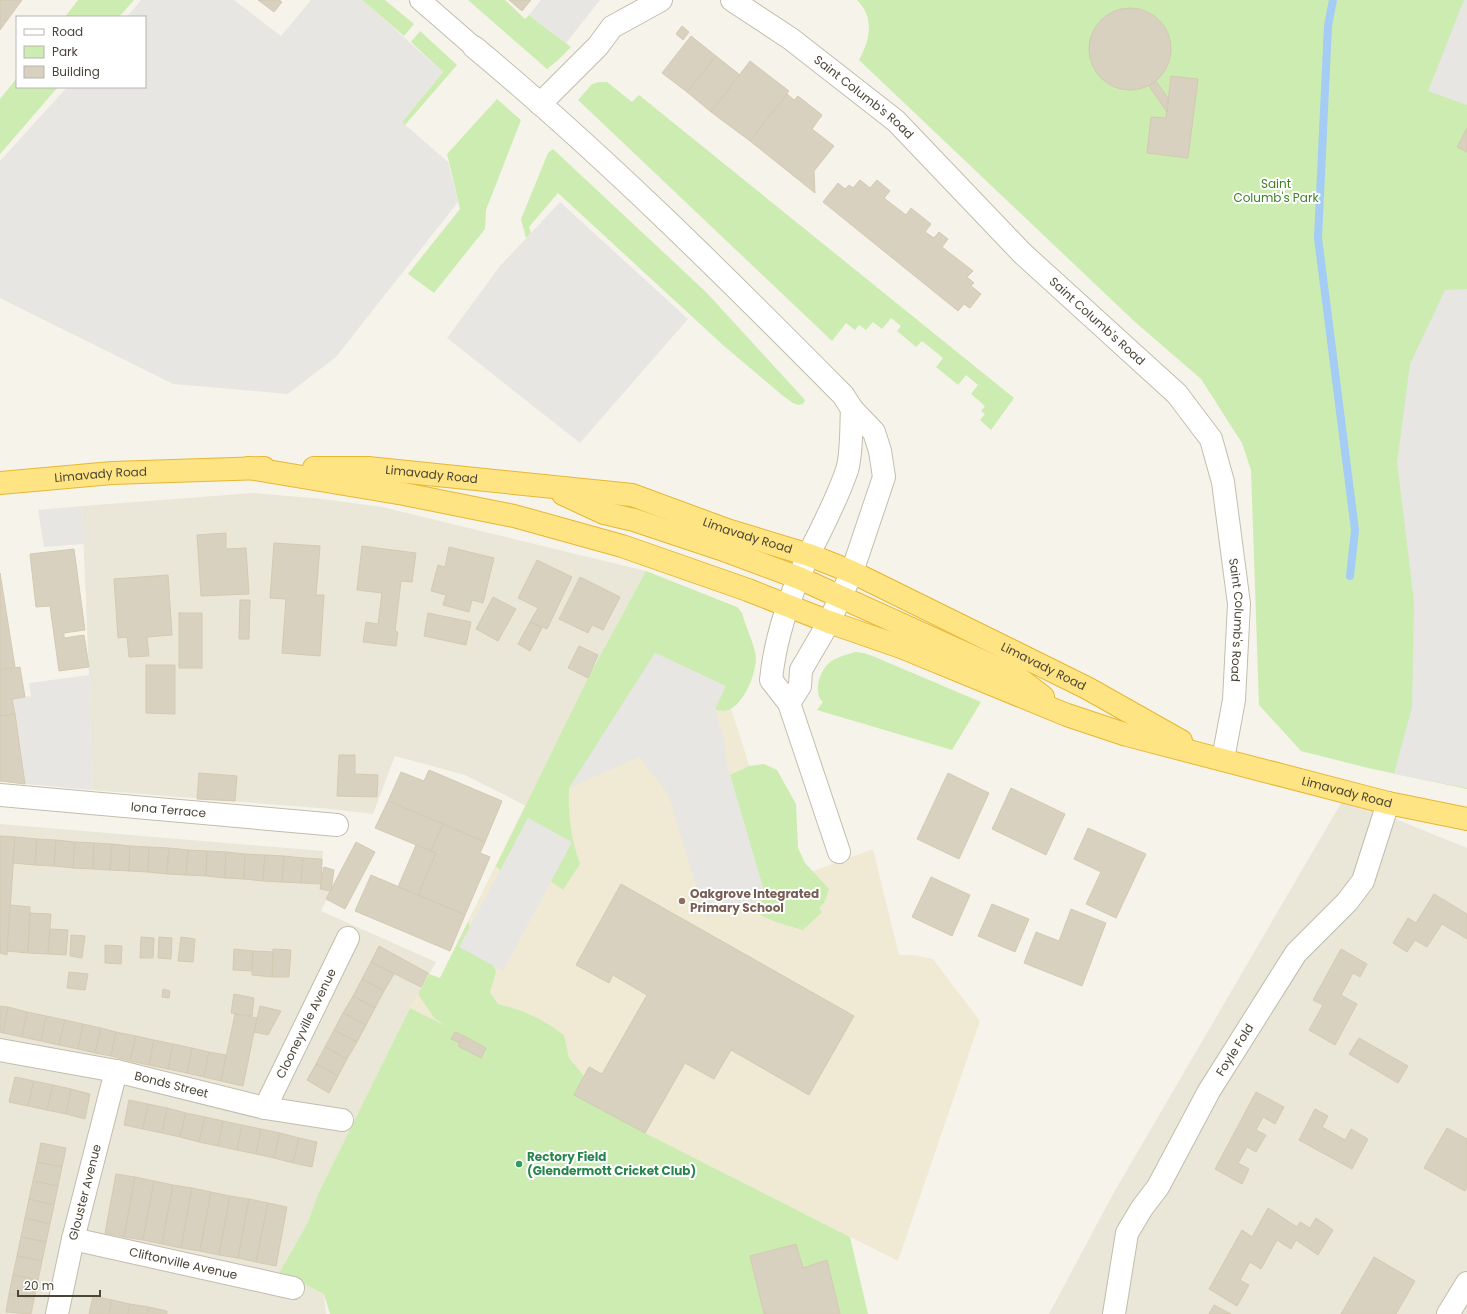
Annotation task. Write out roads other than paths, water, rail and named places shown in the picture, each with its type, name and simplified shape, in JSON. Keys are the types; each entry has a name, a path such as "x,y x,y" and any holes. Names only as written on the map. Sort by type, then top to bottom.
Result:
{"highway":[{"name":"Limavady Road","path":"0,484 112,473 249,468 368,468 632,495 727,530 808,555 852,572 1087,688 1214,757"},
{"name":"Limavady Road","path":"249,468 404,494 514,516 622,546 690,568 829,622 901,647 1067,715 1127,735 1388,803 1467,819"},
{"path":"546,486 604,513 634,520 721,549 799,578 841,596 1018,677 1067,715"}],"street":[{"path":"420,0 540,104 695,247 843,395 852,409 874,432 880,451 884,477 852,572 829,622 801,670 800,686 789,703"},
{"path":"540,104 598,46 612,27 661,0"},
{"name":"Saint Columb's Road","path":"732,0 791,39 896,121 1022,253 1177,394 1211,439 1223,482 1239,604 1234,700 1214,757"},
{"path":"839,852 789,703 771,680 773,658 788,605 808,555 824,526 848,468 852,409"},
{"name":"Iona Terrace","path":"0,795 337,825"},
{"name":"Foyle Fold","path":"1114,1314 1127,1232 1142,1208 1158,1188 1210,1091 1296,953 1347,902 1363,880 1388,803"},
{"name":"Clooneyville Avenue","path":"264,1108 348,938"},
{"name":"Bonds Street","path":"0,1050 116,1071 264,1108 342,1120"},
{"name":"Glouster Avenue","path":"57,1314 73,1239 116,1071"},
{"name":"Cliftonville Avenue","path":"73,1239 293,1288"},
{"path":"1448,1314 1467,1283"}],"waterway":[{"path":"1333,0 1328,26 1318,238 1355,530 1350,576"}],"place":[{"name":"Oakgrove Integrated Primary School","path":"682,901"},
{"name":"Rectory Field (Glendermott Cricket Club)","path":"519,1164"}],"park label":[{"name":"Saint Columb's Park","path":"1276,191"}]}
